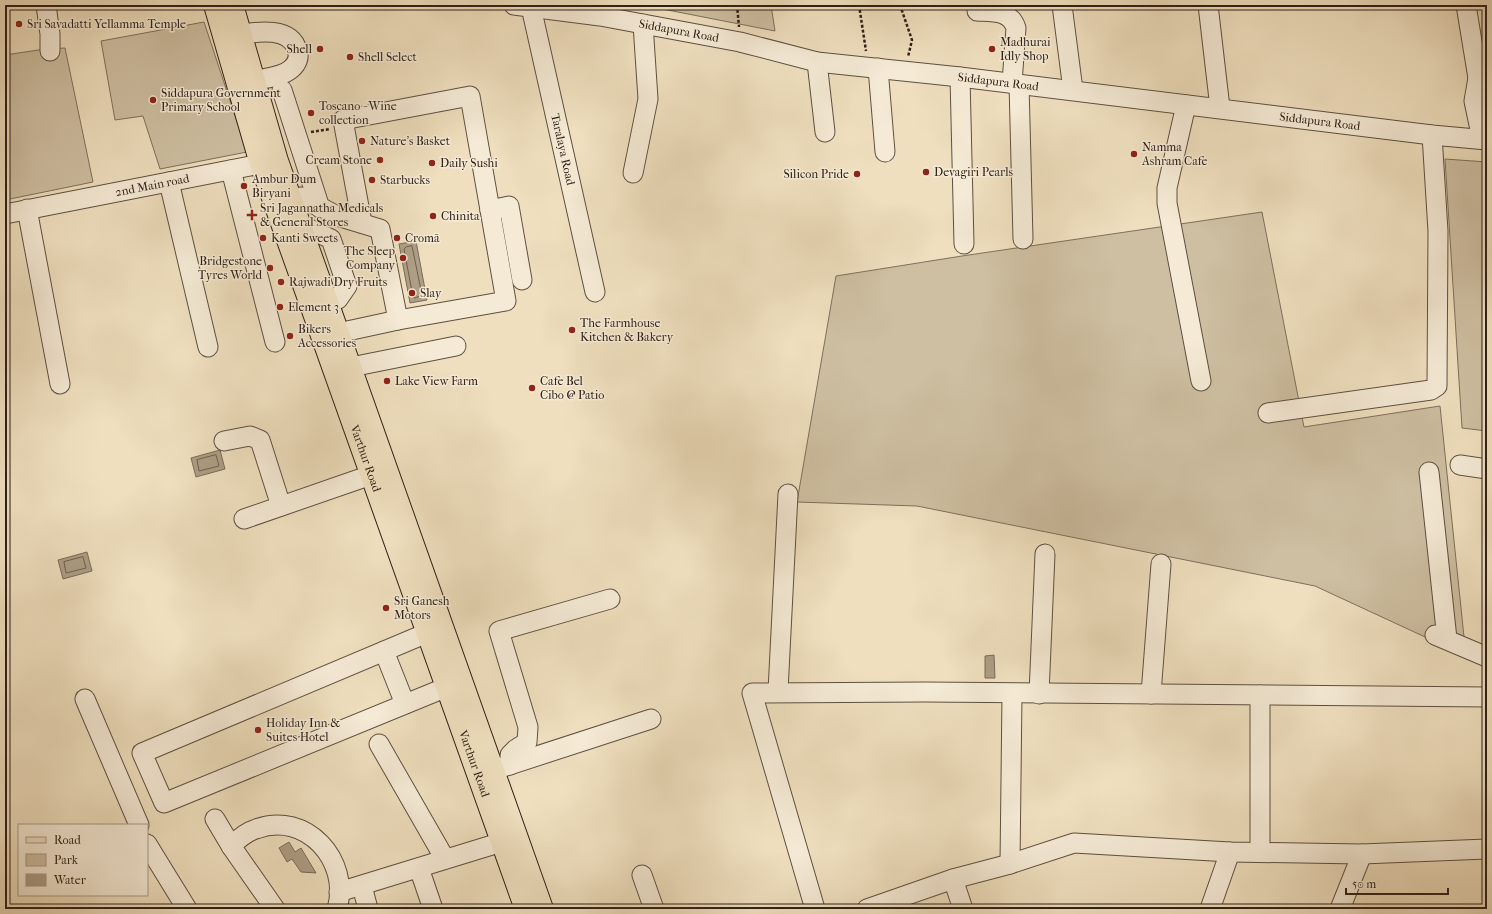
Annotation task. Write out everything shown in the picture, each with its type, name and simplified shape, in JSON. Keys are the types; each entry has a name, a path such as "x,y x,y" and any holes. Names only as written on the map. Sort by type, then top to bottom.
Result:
{"main road":[{"name":"Varthur Road","path":"215,5 269,162 371,475 526,909"},
{"name":"Varthur Road","path":"232,5 253,81 269,162 292,198 338,333 501,768 542,909"}],"street":[{"path":"46,5 50,34 50,51"},
{"path":"1062,5 1073,90"},
{"path":"1208,5 1220,108"},
{"path":"1466,5 1484,83 1474,100 1484,139"},
{"name":"Siddapura Road","path":"522,6 600,16 740,42 817,62 1073,90 1432,135 1484,139"},
{"name":"Taralaya Road","path":"522,6 595,292"},
{"path":"977,11 1003,12 1015,23 1020,84 1032,186"},
{"path":"633,173 648,99 643,24"},
{"path":"240,35 264,32 281,34 290,38 295,43 299,54 296,63 290,70 253,81"},
{"path":"817,62 825,132"},
{"path":"873,68 885,152"},
{"path":"960,77 964,244"},
{"path":"1020,84 1023,239"},
{"path":"282,90 320,208"},
{"path":"338,333 398,320 506,301 470,96 343,120 362,223"},
{"path":"1186,105 1166,188 1201,381"},
{"path":"1268,413 1431,390 1437,386 1438,231 1432,135"},
{"name":"2nd Main road","path":"14,212 269,162"},
{"path":"231,170 275,342"},
{"path":"169,182 208,347"},
{"path":"292,198 301,197 337,216 380,229 398,320"},
{"path":"490,210 509,206 522,280"},
{"path":"14,212 60,384"},
{"path":"351,367 456,346"},
{"path":"224,441 250,436 260,440 281,506"},
{"path":"1460,465 1487,469"},
{"path":"1429,472 1441,637 1487,657"},
{"path":"244,519 371,475"},
{"path":"778,692 788,494"},
{"path":"1039,694 1045,554"},
{"path":"1151,694 1161,564"},
{"path":"501,768 516,749 527,742 529,732 499,630 610,598"},
{"path":"427,633 142,753 164,803 447,687"},
{"path":"384,651 405,704"},
{"path":"815,909 752,693 1487,697"},
{"path":"1010,864 1012,694"},
{"path":"1260,695 1260,852"},
{"path":"84,699 139,824"},
{"path":"501,768 651,719"},
{"path":"379,744 445,859"},
{"path":"215,819 231,846 275,909"},
{"path":"231,846 256,828 274,825 295,828 318,840 330,854 340,883 338,901"},
{"path":"338,901 362,886 502,842"},
{"path":"867,909 952,879 1010,864 1074,843 1230,852 1362,854 1487,849"},
{"path":"148,846 187,909"},
{"path":"1210,909 1230,852"},
{"path":"1340,909 1362,854"},
{"path":"419,868 433,909"},
{"path":"642,875 654,909"},
{"path":"952,879 963,909"},
{"path":"362,886 368,909"}],"path":[{"path":"737,5 740,42"},
{"path":"860,5 873,68"},
{"path":"900,5 912,40 905,71"}],"green space":[{"path":"642,5 771,5 775,31"},
{"name":"Siddapura Government Primary School","path":"204,22 247,152 160,169 143,116 115,120 101,41"},
{"path":"65,48 93,182 5,200 5,55 45,49"},
{"path":"1445,159 1487,162 1487,431 1462,428"},
{"path":"1262,212 1304,427 1440,406 1466,656 1315,586 917,506 797,502 836,276"}],"water":[{"path":"416,241 427,300 410,303 399,244"},
{"path":"220,450 225,469 196,477 191,458"},
{"path":"87,552 92,571 63,579 58,560"},
{"path":"994,655 995,678 985,678 985,656"},
{"path":"289,842 295,852 301,848 316,873 301,872 292,859 287,862 279,848"}],"place":[{"name":"Sri Savadatti Yellamma Temple","path":"19,24"},
{"name":"Shell","path":"320,49"},
{"name":"Madhurai Idly Shop","path":"992,49"},
{"name":"Shell Select","path":"350,57"},
{"name":"Siddapura Government Primary School","path":"153,100"},
{"name":"Toscano - Wine collection","path":"311,113"},
{"name":"Nature's Basket","path":"362,141"},
{"name":"Namma Ashram Cafe","path":"1134,154"},
{"name":"Cream Stone","path":"380,160"},
{"name":"Daily Sushi","path":"432,163"},
{"name":"Devagiri Pearls","path":"926,172"},
{"name":"Silicon Pride","path":"857,174"},
{"name":"Starbucks","path":"372,180"},
{"name":"Ambur Dum Biryani","path":"244,186"},
{"name":"Sri Jagannatha Medicals & General Stores","path":"252,215"},
{"name":"Chinita","path":"433,216"},
{"name":"Kanti Sweets","path":"263,238"},
{"name":"Cromā","path":"397,238"},
{"name":"The Sleep Company","path":"403,258"},
{"name":"Bridgestone Tyres World","path":"270,268"},
{"name":"Rajwadi Dry Fruits","path":"281,282"},
{"name":"Slay","path":"412,293"},
{"name":"Element 3","path":"280,307"},
{"name":"The Farmhouse Kitchen & Bakery","path":"572,330"},
{"name":"Bikers Accessories","path":"290,336"},
{"name":"Lake View Farm","path":"387,381"},
{"name":"Cafe Bel Cibo @ Patio","path":"532,388"},
{"name":"Sri Ganesh Motors","path":"386,608"},
{"name":"Holiday Inn & Suites Hotel","path":"258,730"}]}
